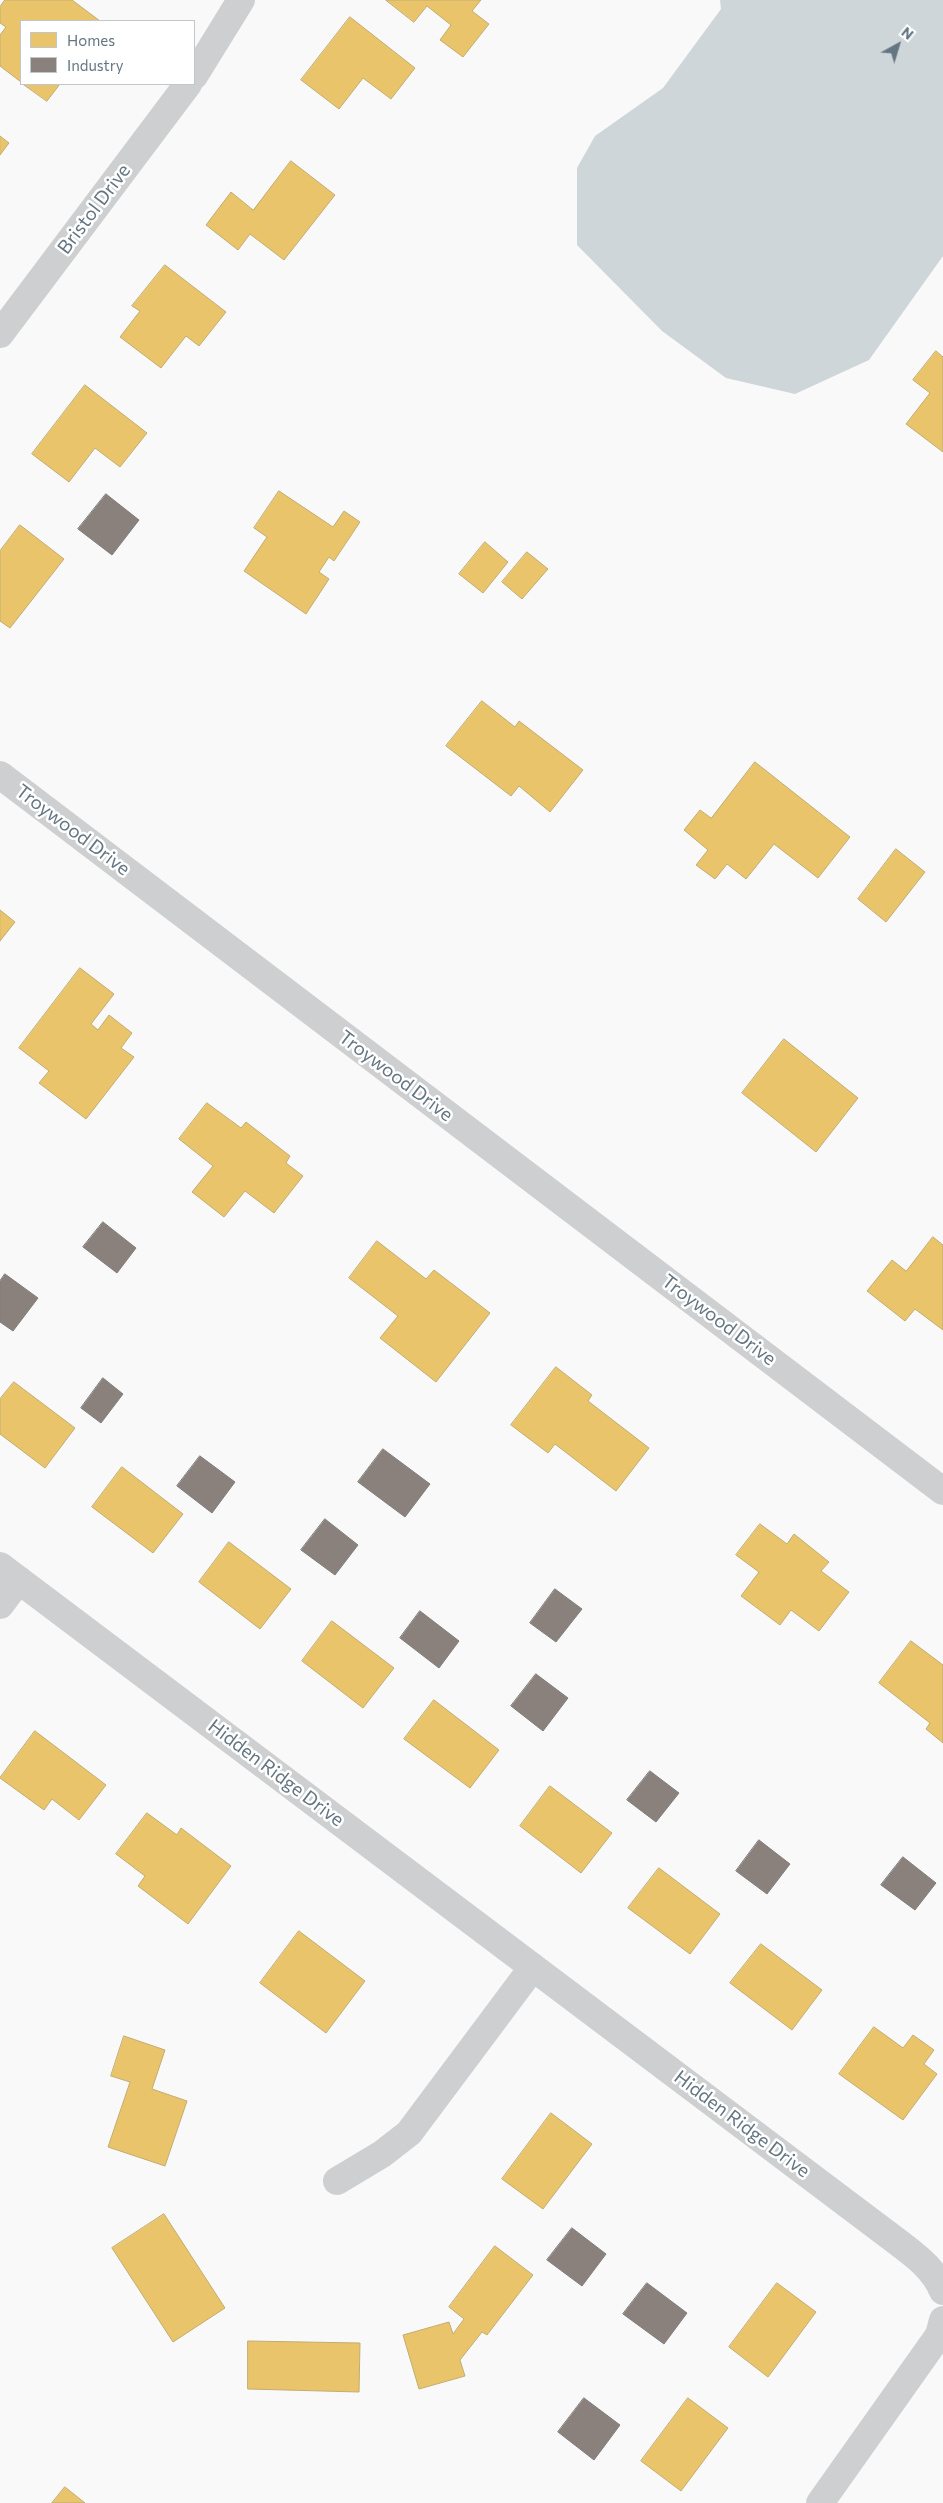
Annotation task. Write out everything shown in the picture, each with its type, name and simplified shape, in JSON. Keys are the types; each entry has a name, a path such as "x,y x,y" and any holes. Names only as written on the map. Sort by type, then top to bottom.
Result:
{"street":[{"path":"195,74 240,0"},
{"name":"Bristol Drive","path":"0,334 187,85"},
{"name":"Troywood Drive","path":"0,775 943,1491"},
{"name":"Hidden Ridge Drive","path":"0,1605 9,1572 924,2263 938,2280 943,2291"},
{"path":"337,2181 382,2154 409,2133 532,1967"},
{"path":"820,2503 938,2335 943,2320"}],"shaded area":[{"path":"720,0 943,0 943,256 869,360 795,394 726,378 662,331 577,245 577,168 595,136 663,88 721,9"}],"building: Homes":[{"path":"5,0 72,0 99,20 20,20 20,81 0,66 0,35 6,27 0,23 0,7"},
{"path":"386,0 481,0 472,11 489,24 463,57 440,40 451,25 427,6 414,22"},
{"path":"350,17 415,68 391,99 363,78 339,109 301,80"},
{"path":"24,85 59,85 47,101"},
{"path":"0,136 9,143 0,155"},
{"path":"291,161 335,195 284,260 250,234 238,250 206,225 231,192 253,210"},
{"path":"165,265 226,312 199,346 186,336 161,368 120,337 140,311 132,306"},
{"path":"936,351 943,357 943,452 906,424 930,393 913,380"},
{"path":"85,385 147,433 120,467 95,448 69,482 32,454"},
{"path":"279,491 333,527 344,511 360,522 334,561 329,557 319,572 329,579 306,614 244,571 267,537 254,528"},
{"path":"20,525 64,559 10,628 0,621 0,551"},
{"path":"485,542 508,562 483,593 459,574"},
{"path":"527,552 548,569 522,599 502,582"},
{"path":"482,701 515,727 519,721 583,770 550,812 519,786 511,796 446,746"},
{"path":"755,762 850,837 818,878 774,844 746,879 727,864 715,879 696,865 708,850 684,830 700,810 711,818"},
{"path":"896,849 925,872 886,922 858,899"},
{"path":"0,910 15,922 0,941"},
{"path":"80,968 114,994 91,1024 98,1030 109,1015 132,1033 121,1048 134,1057 86,1119 39,1083 49,1071 19,1048"},
{"path":"784,1039 858,1098 816,1152 742,1093"},
{"path":"207,1103 241,1128 246,1122 290,1156 286,1163 303,1176 274,1213 245,1191 224,1217 192,1192 213,1166 179,1139"},
{"path":"933,1237 943,1245 943,1330 915,1309 905,1321 867,1291 892,1260 906,1271"},
{"path":"377,1241 426,1279 434,1270 490,1313 436,1382 380,1338 398,1316 349,1278"},
{"path":"556,1367 592,1395 588,1401 649,1448 616,1491 555,1444 548,1453 511,1425"},
{"path":"14,1382 75,1428 45,1468 0,1434 0,1399"},
{"path":"122,1467 183,1514 153,1553 92,1507"},
{"path":"760,1524 787,1544 794,1534 829,1562 821,1571 849,1592 819,1631 791,1610 780,1625 741,1596 759,1572 736,1555"},
{"path":"229,1542 291,1589 260,1629 199,1582"},
{"path":"332,1621 394,1668 363,1708 302,1661"},
{"path":"911,1641 943,1665 943,1743 926,1729 930,1723 879,1683"},
{"path":"434,1700 499,1750 470,1788 404,1739"},
{"path":"35,1731 106,1785 79,1820 52,1799 44,1810 0,1778"},
{"path":"550,1786 612,1833 581,1873 520,1826"},
{"path":"147,1813 177,1835 181,1828 231,1866 188,1924 138,1886 145,1876 116,1854"},
{"path":"659,1868 720,1914 690,1954 628,1908"},
{"path":"299,1931 365,1981 326,2033 260,1983"},
{"path":"761,1944 822,1990 792,2030 730,1983"},
{"path":"874,2027 903,2048 913,2035 934,2050 924,2064 937,2074 903,2120 839,2074"},
{"path":"124,2036 165,2050 152,2089 187,2101 165,2166 108,2147 130,2082 111,2076"},
{"path":"551,2113 592,2144 543,2209 502,2179"},
{"path":"164,2214 225,2308 173,2342 112,2248"},
{"path":"495,2246 533,2275 487,2335 482,2332 460,2360 465,2376 419,2389 403,2335 449,2322 453,2334 464,2319 449,2307"},
{"path":"777,2283 816,2312 768,2377 729,2347"},
{"path":"248,2341 360,2343 359,2392 248,2389"},
{"path":"688,2398 728,2428 681,2491 641,2461"},
{"path":"65,2487 85,2503 52,2503"}],"building: Industry":[{"path":"106,494 139,520 112,555 78,529"},
{"path":"103,1222 136,1248 117,1273 83,1247"},
{"path":"5,1274 38,1298 13,1331 0,1322 0,1281"},
{"path":"103,1378 123,1394 101,1423 81,1408"},
{"path":"383,1449 430,1484 405,1517 358,1482"},
{"path":"200,1456 235,1482 212,1513 177,1486"},
{"path":"325,1519 358,1545 335,1575 301,1550"},
{"path":"555,1589 582,1609 556,1642 530,1623"},
{"path":"420,1611 459,1641 439,1668 400,1638"},
{"path":"536,1674 568,1698 543,1731 511,1706"},
{"path":"650,1771 679,1793 656,1822 627,1800"},
{"path":"759,1840 790,1864 767,1894 736,1871"},
{"path":"903,1857 936,1883 915,1910 881,1885"},
{"path":"572,2228 606,2254 582,2286 547,2260"},
{"path":"647,2283 687,2313 664,2344 623,2314"},
{"path":"584,2398 620,2425 594,2460 558,2432"}]}
